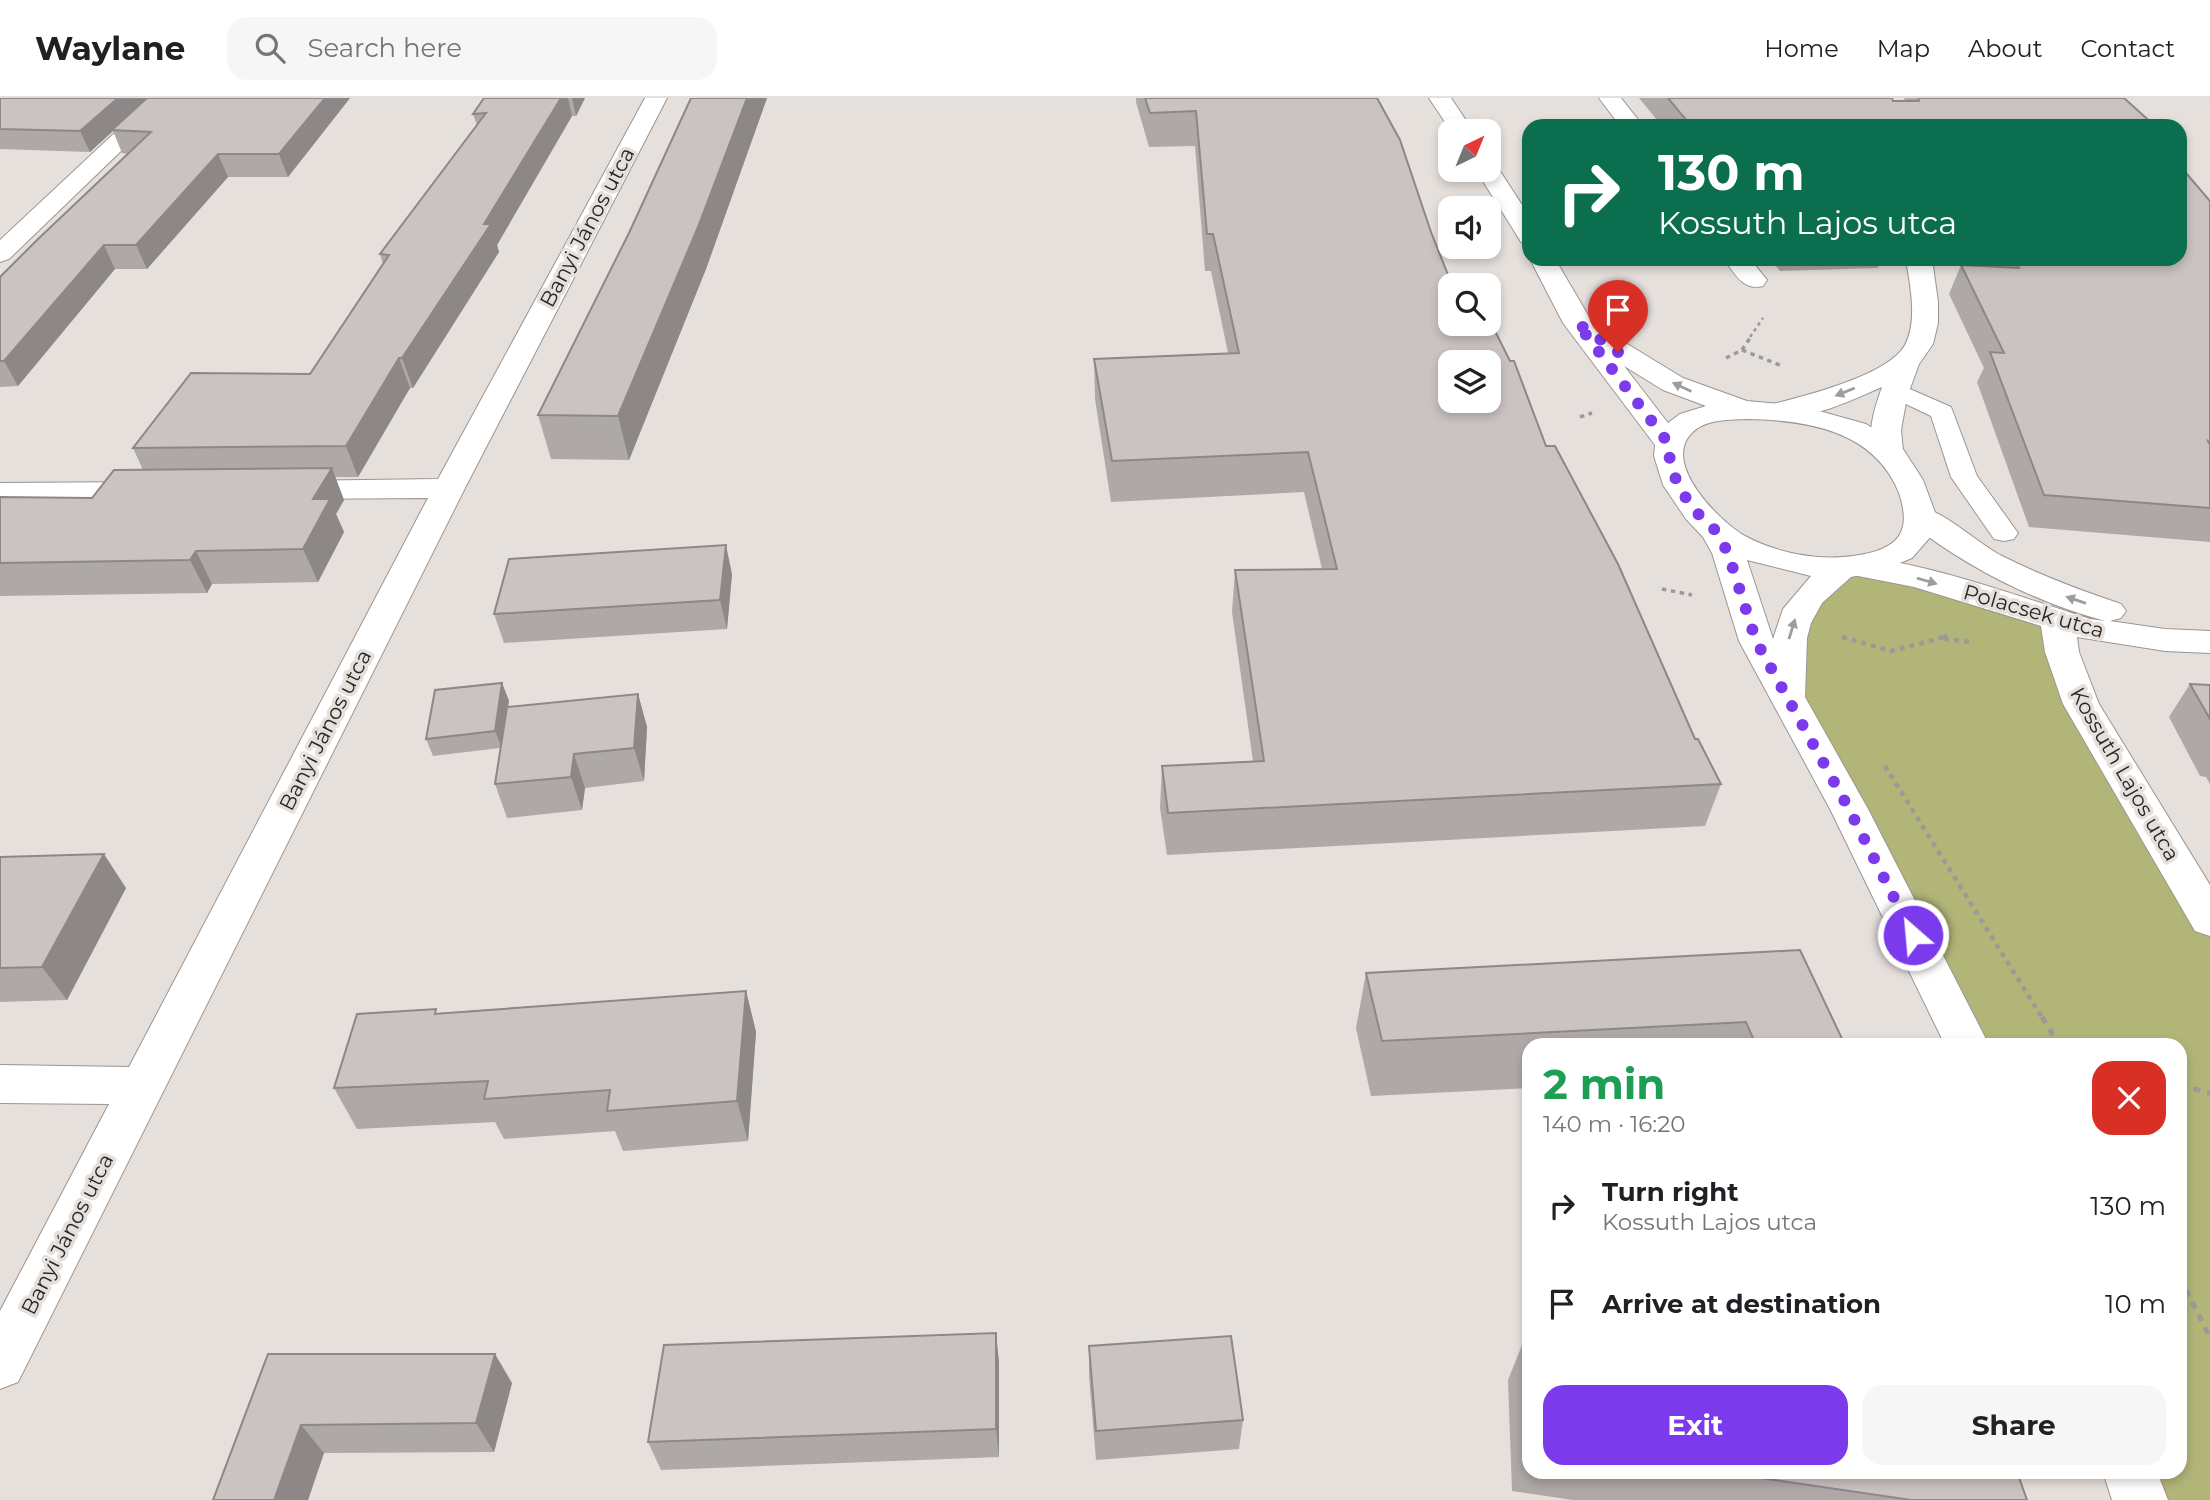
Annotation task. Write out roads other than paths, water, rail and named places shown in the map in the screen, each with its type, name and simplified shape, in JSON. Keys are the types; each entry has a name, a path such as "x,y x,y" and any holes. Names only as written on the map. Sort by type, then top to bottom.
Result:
{"street":[{"path":"0,254 165,98"},
{"name":"Banyi János utca","path":"0,1364 449,488 656,98"},
{"path":"1440,98 1454,119"},
{"path":"1610,98 1626,119"},
{"path":"1496,182 1522,224"},
{"path":"1546,266 1577,323 1669,444"},
{"path":"1743,266 1754,280"},
{"path":"1888,451 1886,425 1900,378 1919,345 1924,321 1925,295 1920,266"},
{"path":"1577,323 1618,352 1673,384 1746,410"},
{"path":"1850,568 1777,558 1745,547 1717,532 1694,510 1680,489 1670,465 1669,444 1677,430 1695,419 1716,412 1783,410 1806,406 1900,378"},
{"path":"1783,410 1839,426 1888,451 1910,484 1922,517 1908,546 1888,558 1850,568 1821,583 1793,623 1786,653 1789,696"},
{"path":"258,490 449,488"},
{"path":"0,492 177,491"},
{"name":"Polacsek utca","path":"1922,517 1950,539 1996,567 2066,597 2136,620 2210,636"},
{"path":"1717,532 1728,553 1756,641 1789,696 1849,809 1964,1038"},
{"name":"Polacsek utca","path":"1850,568 1919,578 2058,622 2165,640 2210,642"},
{"name":"Kossuth Lajos utca","path":"2058,622 2062,652 2081,704 2210,920"},
{"path":"0,1084 143,1086"},
{"path":"2132,1479 2140,1500"}],"lane":[{"path":"1900,378 1942,412 1964,477 2004,533"}]}
